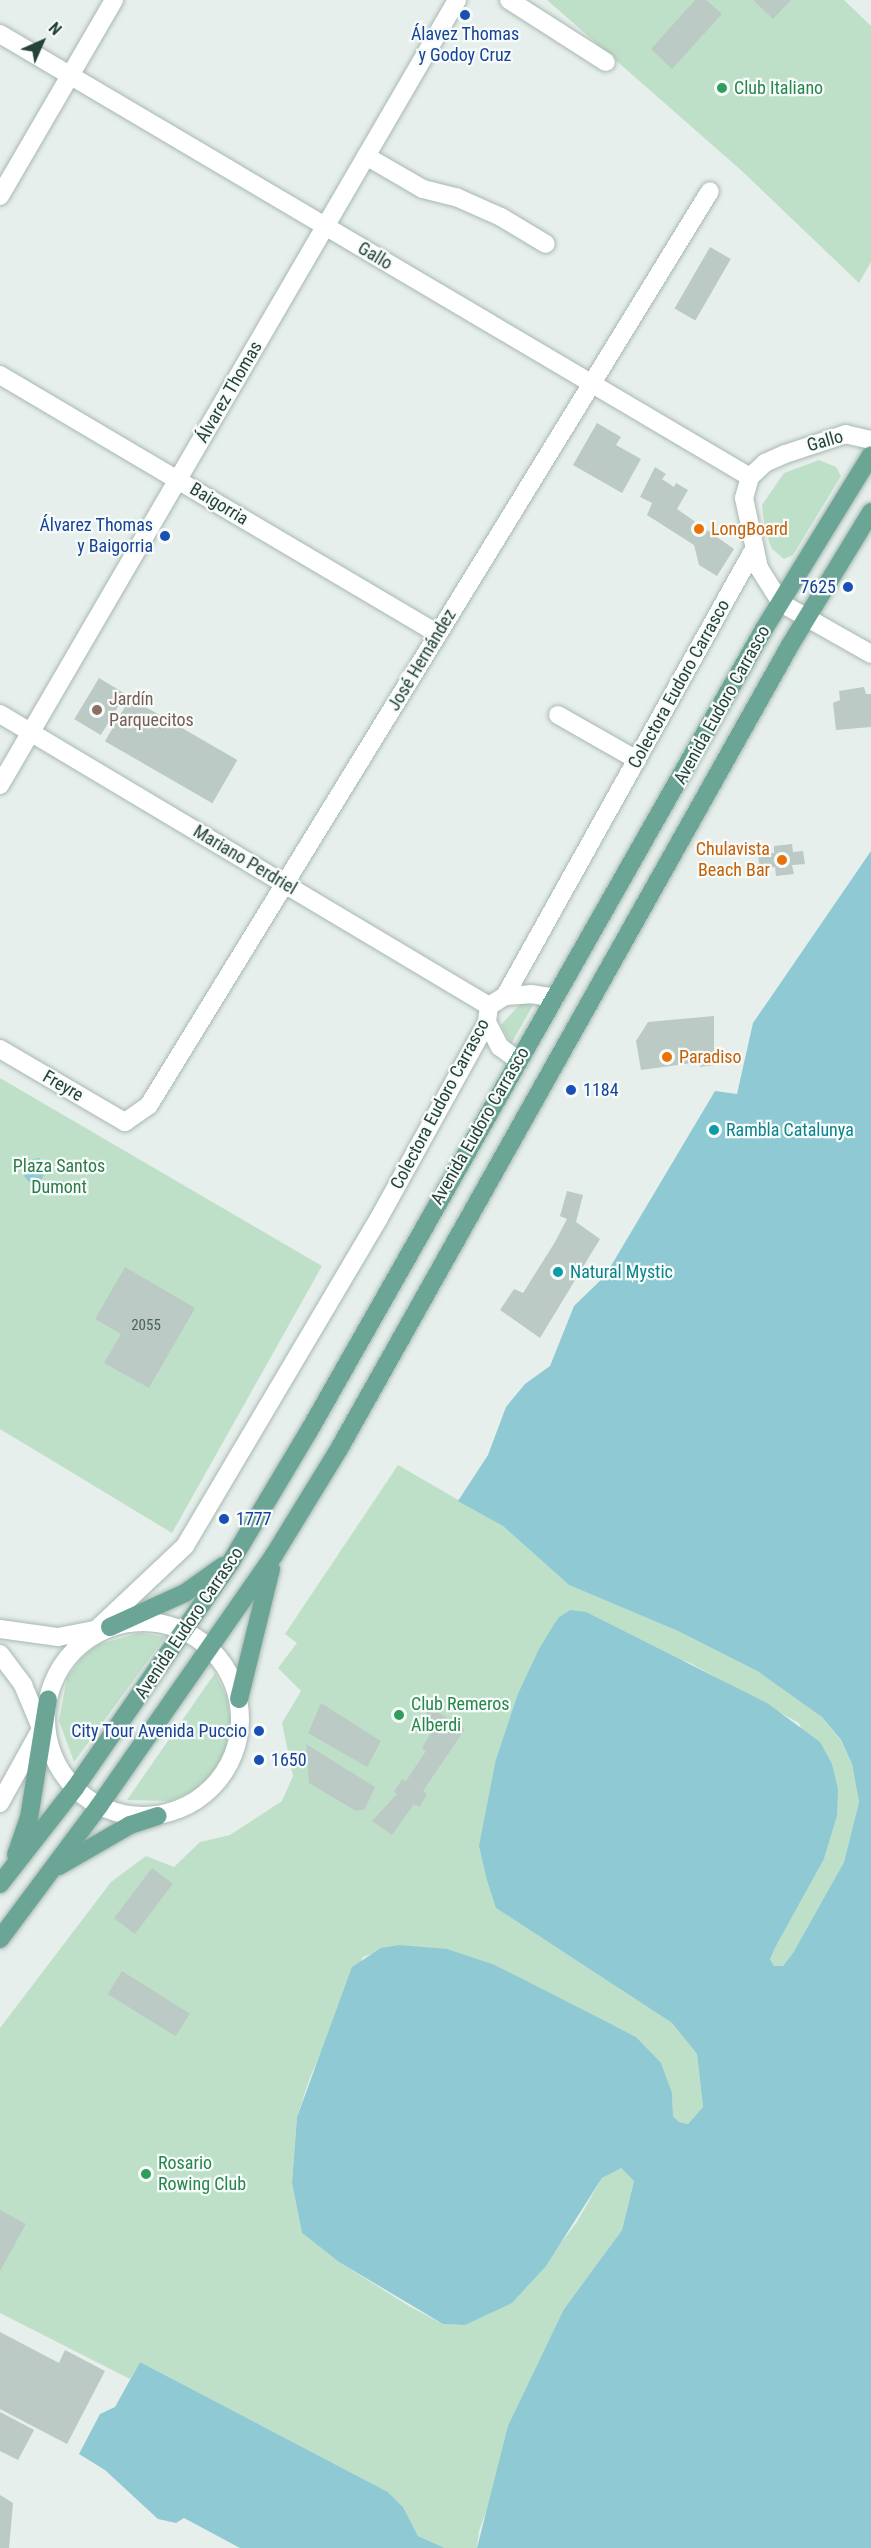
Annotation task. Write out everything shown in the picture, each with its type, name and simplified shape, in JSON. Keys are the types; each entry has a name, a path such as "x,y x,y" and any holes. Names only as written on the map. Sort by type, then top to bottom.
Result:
{"main road":[{"name":"Avenida Eudoro Carrasco","path":"5,1877 75,1788 186,1632 232,1560 309,1431 518,1060 781,603 871,455"},
{"name":"Avenida Eudoro Carrasco","path":"0,1939 99,1806 210,1649 274,1555 339,1449 807,617 871,512"},
{"path":"239,1699 274,1555"},
{"path":"103,1629 185,1593 232,1560"},
{"path":"5,1877 29,1818 41,1729 48,1700"},
{"path":"52,1870 130,1825 158,1816"}],"street":[{"path":"0,196 114,0"},
{"name":"Álvarez Thomas","path":"0,784 457,0"},
{"path":"508,0 606,62"},
{"name":"Gallo","path":"0,34 750,477 765,463 824,440 846,434 871,440"},
{"path":"366,156 423,189 456,197 501,217 546,244"},
{"name":"José Hernández","path":"125,1122 149,1105 710,191"},
{"name":"Baigorria","path":"0,375 438,634"},
{"path":"750,477 744,498 754,549 766,585 781,603 871,654"},
{"name":"Colectora Eudoro Carrasco","path":"58,1637 115,1608 185,1546 379,1218 488,1014 505,996 754,549"},
{"name":"Mariano Perdriel","path":"0,714 285,884 488,1014"},
{"path":"558,715 637,760"},
{"path":"505,996 531,993 555,998"},
{"path":"488,1014 500,1047 518,1060"},
{"name":"Freyre","path":"0,1049 125,1122"},
{"name":"Colectora Eudoro Carrasco","path":"103,1629 115,1608"},
{"path":"0,1629 58,1637 148,1622 186,1632 210,1649 228,1672 239,1699 241,1725 236,1751 224,1775 198,1799 158,1816 128,1815 99,1806 75,1788 51,1750 23,1685 0,1654"},
{"path":"51,1750 46,1727 48,1700 60,1669 81,1644 103,1629"},
{"path":"0,1803 41,1729"}],"green space":[{"path":"547,0 844,0 871,26 871,262 859,283 742,171"},
{"path":"819,460 836,467 841,476 793,555 784,559 772,549 765,531 762,505 784,473"},
{"path":"523,1001 533,1005 511,1044 501,1025"},
{"name":"Plaza Santos Dumont","path":"0,1078 322,1266 172,1533 0,1429"},
{"name":"Rosario Rowing Club","path":"398,1465 503,1526 569,1585 678,1631 759,1672 798,1696 822,1717 841,1741 852,1764 859,1802 844,1862 793,1953 783,1966 774,1966 770,1959 824,1859 837,1816 799,1723 690,1663 558,1618 517,1696 496,1759 496,1908 672,2023 697,2054 703,2107 688,2124 679,2122 673,2116 672,2093 636,2037 495,1965 399,1945 363,1957 309,2080 297,2117 292,2183 302,2233 339,2262 409,2306 443,2324 465,2325 527,2287 577,2222 602,2178 613,2169 621,2168 634,2181 622,2230 564,2309 542,2360 479,2531 477,2548 445,2548 418,2536 403,2507 388,2492 140,2362 130,2379 0,2313 0,2028 111,1882 146,1856 174,1867 200,1842 230,1835 282,1801 293,1776 282,1723 301,1691 278,1668 297,1643 285,1634"},
{"path":"139,1633 165,1637 74,1762 59,1721 67,1678 83,1656 97,1645"},
{"path":"215,1673 227,1697 231,1723 227,1749 214,1772 195,1790 171,1801 127,1800"}],"water":[{"path":"871,851 871,2548 477,2548 508,2426 564,2309 622,2230 634,2181 621,2168 602,2178 546,2266 512,2303 465,2325 443,2324 339,2262 302,2233 292,2183 297,2117 352,1967 381,1948 399,1945 447,1949 495,1965 636,2037 661,2063 672,2093 673,2116 679,2122 688,2124 703,2107 697,2054 672,2023 496,1908 487,1880 479,1846 496,1759 517,1696 539,1649 558,1618 570,1610 586,1612 767,1703 820,1742 832,1764 838,1789 837,1816 824,1859 770,1959 774,1966 783,1966 793,1953 844,1862 859,1802 852,1764 841,1740 822,1717 759,1672 678,1631 569,1585 503,1526 458,1501 488,1455 506,1407 525,1384 550,1366 574,1306 605,1276 715,1091 737,1094 753,1023"},
{"path":"39,1158 48,1168 38,1185 33,1186 24,1176 33,1159"},
{"path":"140,2362 388,2492 403,2507 418,2536 445,2548 240,2548 184,2518 176,2523 158,2519 105,2470 79,2454 100,2414 115,2407"}],"building":[{"path":"695,0 706,0 722,14 672,69 651,49"},
{"path":"753,0 791,0 773,19"},
{"path":"710,247 731,259 695,320 674,308"},
{"path":"597,423 621,437 616,445 641,459 622,493 573,465"},
{"path":"655,467 666,474 662,479 674,487 676,483 688,490 677,509 734,549 717,576 699,565 694,545 647,515 652,503 640,497"},
{"path":"99,678 126,694 101,735 74,719"},
{"path":"864,687 866,694 871,694 871,727 836,730 833,703 840,700 839,691"},
{"path":"130,698 237,760 212,803 105,741"},
{"path":"792,844 793,852 803,851 805,864 792,865 794,874 776,876 775,867 760,869 758,855 774,853 774,846"},
{"path":"714,1016 714,1065 700,1067 700,1062 641,1070 636,1041 648,1022"},
{"name":"Natural Mystic","path":"567,1191 583,1195 576,1222 600,1239 540,1338 500,1310 514,1289 523,1293 555,1242 567,1219 560,1216"},
{"path":"125,1267 195,1308 149,1388 104,1363 121,1334 95,1319"},
{"path":"321,1703 381,1741 367,1767 308,1733"},
{"path":"430,1707 465,1729 423,1791 427,1794 420,1807 414,1804 392,1835 372,1821 397,1794 394,1792 402,1779 406,1781 426,1751 422,1748 435,1726 423,1719"},
{"path":"306,1744 375,1787 365,1809 356,1811 309,1783"},
{"path":"152,1868 173,1884 135,1934 114,1918"},
{"path":"122,1971 190,2013 176,2036 108,1994"},
{"path":"0,2210 26,2224 0,2271"},
{"path":"0,2332 59,2363 65,2350 105,2371 67,2444 0,2409"},
{"path":"0,2412 34,2430 18,2460 0,2451"},
{"path":"0,2495 13,2503 9,2548 0,2548"}],"place":[{"name":"Álavez Thomas y Godoy Cruz","path":"465,15"},
{"name":"Club Italiano","path":"722,88"},
{"name":"LongBoard","path":"699,529"},
{"name":"Álvarez Thomas y Baigorria","path":"165,536"},
{"name":"7625","path":"848,587"},
{"name":"Jardín Parquecitos","path":"97,710"},
{"name":"Chulavista Beach Bar","path":"782,860"},
{"name":"Paradiso","path":"667,1057"},
{"name":"1184","path":"571,1090"},
{"name":"Rambla Catalunya","path":"714,1130"},
{"name":"Natural Mystic","path":"558,1272"},
{"name":"1777","path":"224,1519"},
{"name":"Club Remeros Alberdi","path":"399,1715"},
{"name":"City Tour Avenida Puccio","path":"259,1731"},
{"name":"1650","path":"259,1760"},
{"name":"Rosario Rowing Club","path":"146,2174"}]}
